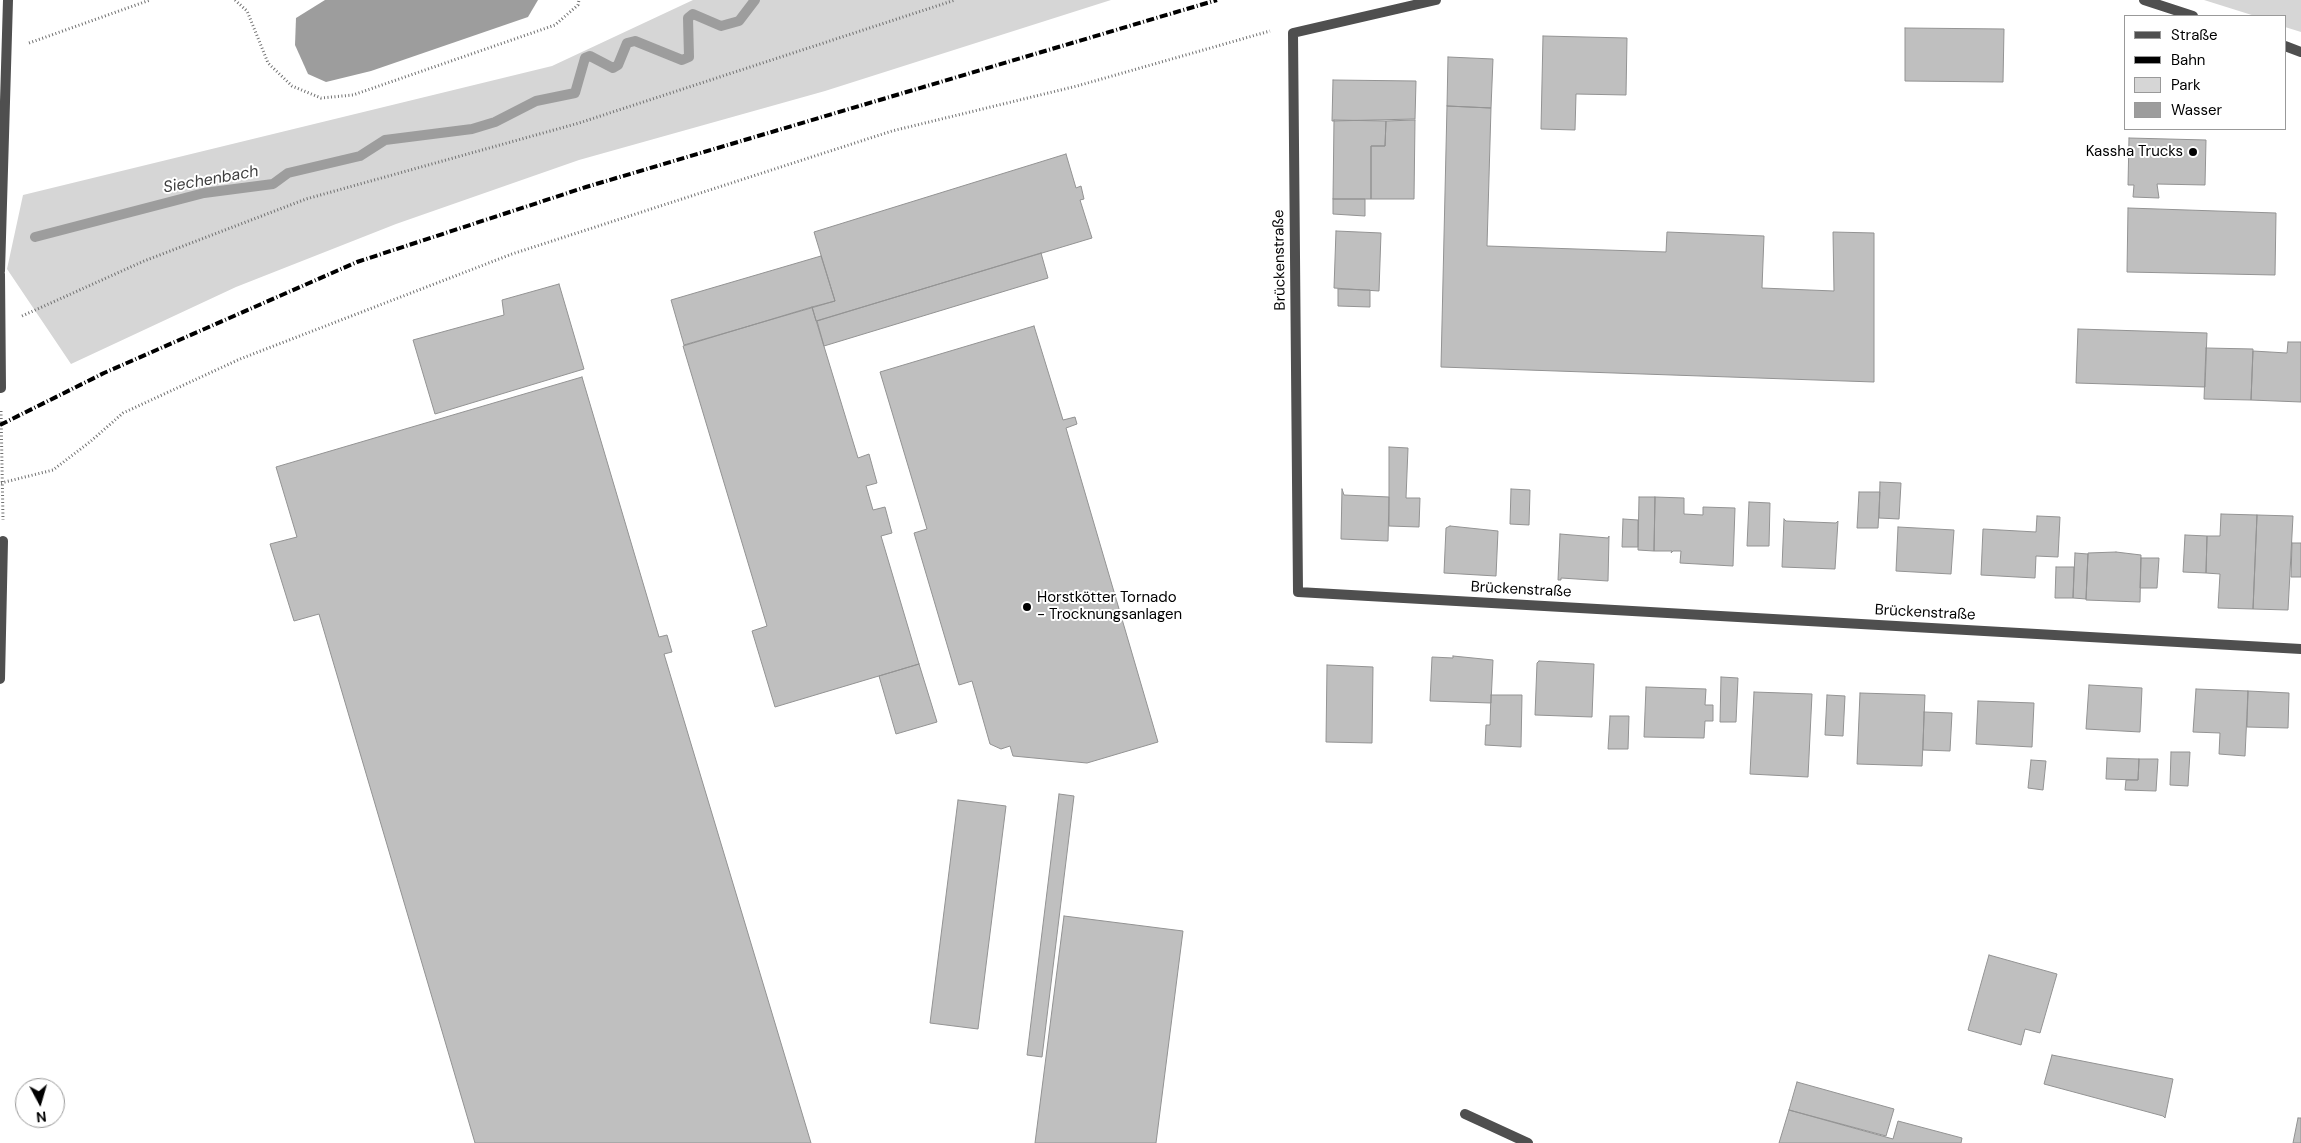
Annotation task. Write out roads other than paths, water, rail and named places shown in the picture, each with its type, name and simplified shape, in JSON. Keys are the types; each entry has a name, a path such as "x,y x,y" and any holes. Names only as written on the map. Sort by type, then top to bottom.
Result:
{"street":[{"path":"1,388 0,272 8,0"},
{"name":"Brückenstraße","path":"1436,0 1293,33 1298,592 2301,649"},
{"path":"2144,0 2190,15"},
{"path":"2286,46 2301,52"},
{"path":"0,679 4,541"},
{"path":"1464,1114 1528,1143"}],"water":[{"path":"325,0 538,0 528,17 371,71 326,82 308,74 295,45 296,18"}],"waterway":[{"name":"Siechenbach","path":"35,237 204,193 273,184 288,173 360,156 385,140 472,129 495,122 536,101 575,93 585,58 590,56 613,68 618,65 627,43 635,41 682,60 689,57 688,18 693,14 721,26 739,21 755,0"}],"railway":[{"path":"0,425 104,373 357,262 586,187 1217,0"}],"place":[{"name":"Kassha Trucks","path":"2193,152"},
{"name":"Horstkötter Tornado - Trocknungsanlagen","path":"1027,607"}]}
